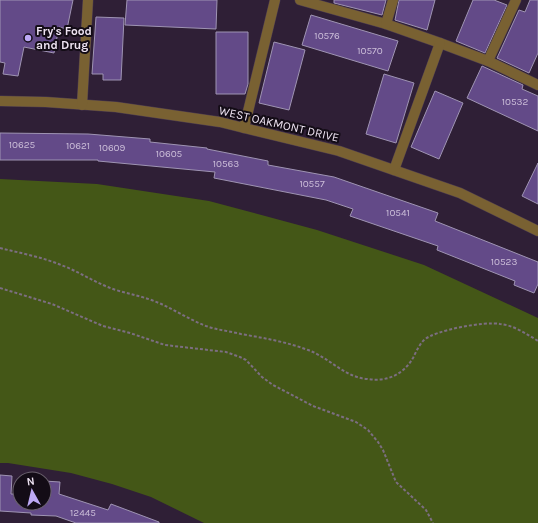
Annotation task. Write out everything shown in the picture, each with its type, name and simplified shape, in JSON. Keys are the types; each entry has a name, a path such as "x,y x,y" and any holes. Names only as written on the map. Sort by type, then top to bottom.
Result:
{"street":[{"path":"82,105 88,0"},
{"path":"244,128 275,0"},
{"path":"300,0 386,24 440,43 488,61 538,85"},
{"path":"386,24 393,0"},
{"path":"488,61 516,0"},
{"path":"394,170 440,43"},
{"name":"WEST OAKMONT DRIVE","path":"0,101 131,109 220,122 339,151 460,193 538,231"}],"path":[{"path":"0,248 62,265 110,288 162,304 204,325 269,339 308,350 325,358 352,376 359,378 377,380 393,377 406,368 421,343 438,332 500,324 522,332 538,341"},
{"path":"0,288 52,304 102,326 130,333 165,345 226,352 246,360 262,377 273,385 313,406 356,422 368,430 383,450 396,482 426,510 433,523"}],"green space":[{"path":"0,179 97,184 209,201 317,230 424,265 538,318 538,523 204,523 151,497 112,484 71,473 0,463"}],"building":[{"name":"Fry's Food and Drug","path":"0,0 73,0 67,29 59,27 54,53 24,47 18,76 3,74 5,63 0,62"},
{"path":"127,0 217,0 216,29 125,25"},
{"path":"334,0 386,0 382,15 334,3"},
{"path":"399,0 435,0 427,30 395,20"},
{"path":"473,0 494,0 507,5 485,53 456,41"},
{"path":"530,0 538,0 538,53 529,73 497,58 519,10 525,12"},
{"path":"311,15 398,41 388,71 302,45"},
{"path":"96,17 124,18 121,80 103,80 103,74 92,74"},
{"path":"216,32 248,32 248,84 245,94 216,94"},
{"path":"274,42 305,50 289,110 259,103"},
{"path":"482,66 523,85 522,89 538,96 538,131 467,98"},
{"path":"384,74 414,83 396,143 366,134"},
{"path":"435,91 463,103 439,159 411,147"},
{"path":"0,133 88,134 150,139 150,142 207,148 268,161 268,165 334,177 438,213 435,221 538,262 538,284 534,293 514,285 515,281 437,250 438,246 350,216 353,209 326,200 214,178 215,172 98,160 0,160"},
{"path":"538,163 538,204 522,196"},
{"path":"0,475 12,476 12,511 52,511 52,482 60,482 59,494 108,510 111,504 159,523 76,523 56,516 31,515 31,513 0,511"}],"place":[{"name":"Fry's Food and Drug","path":"28,38"}]}
